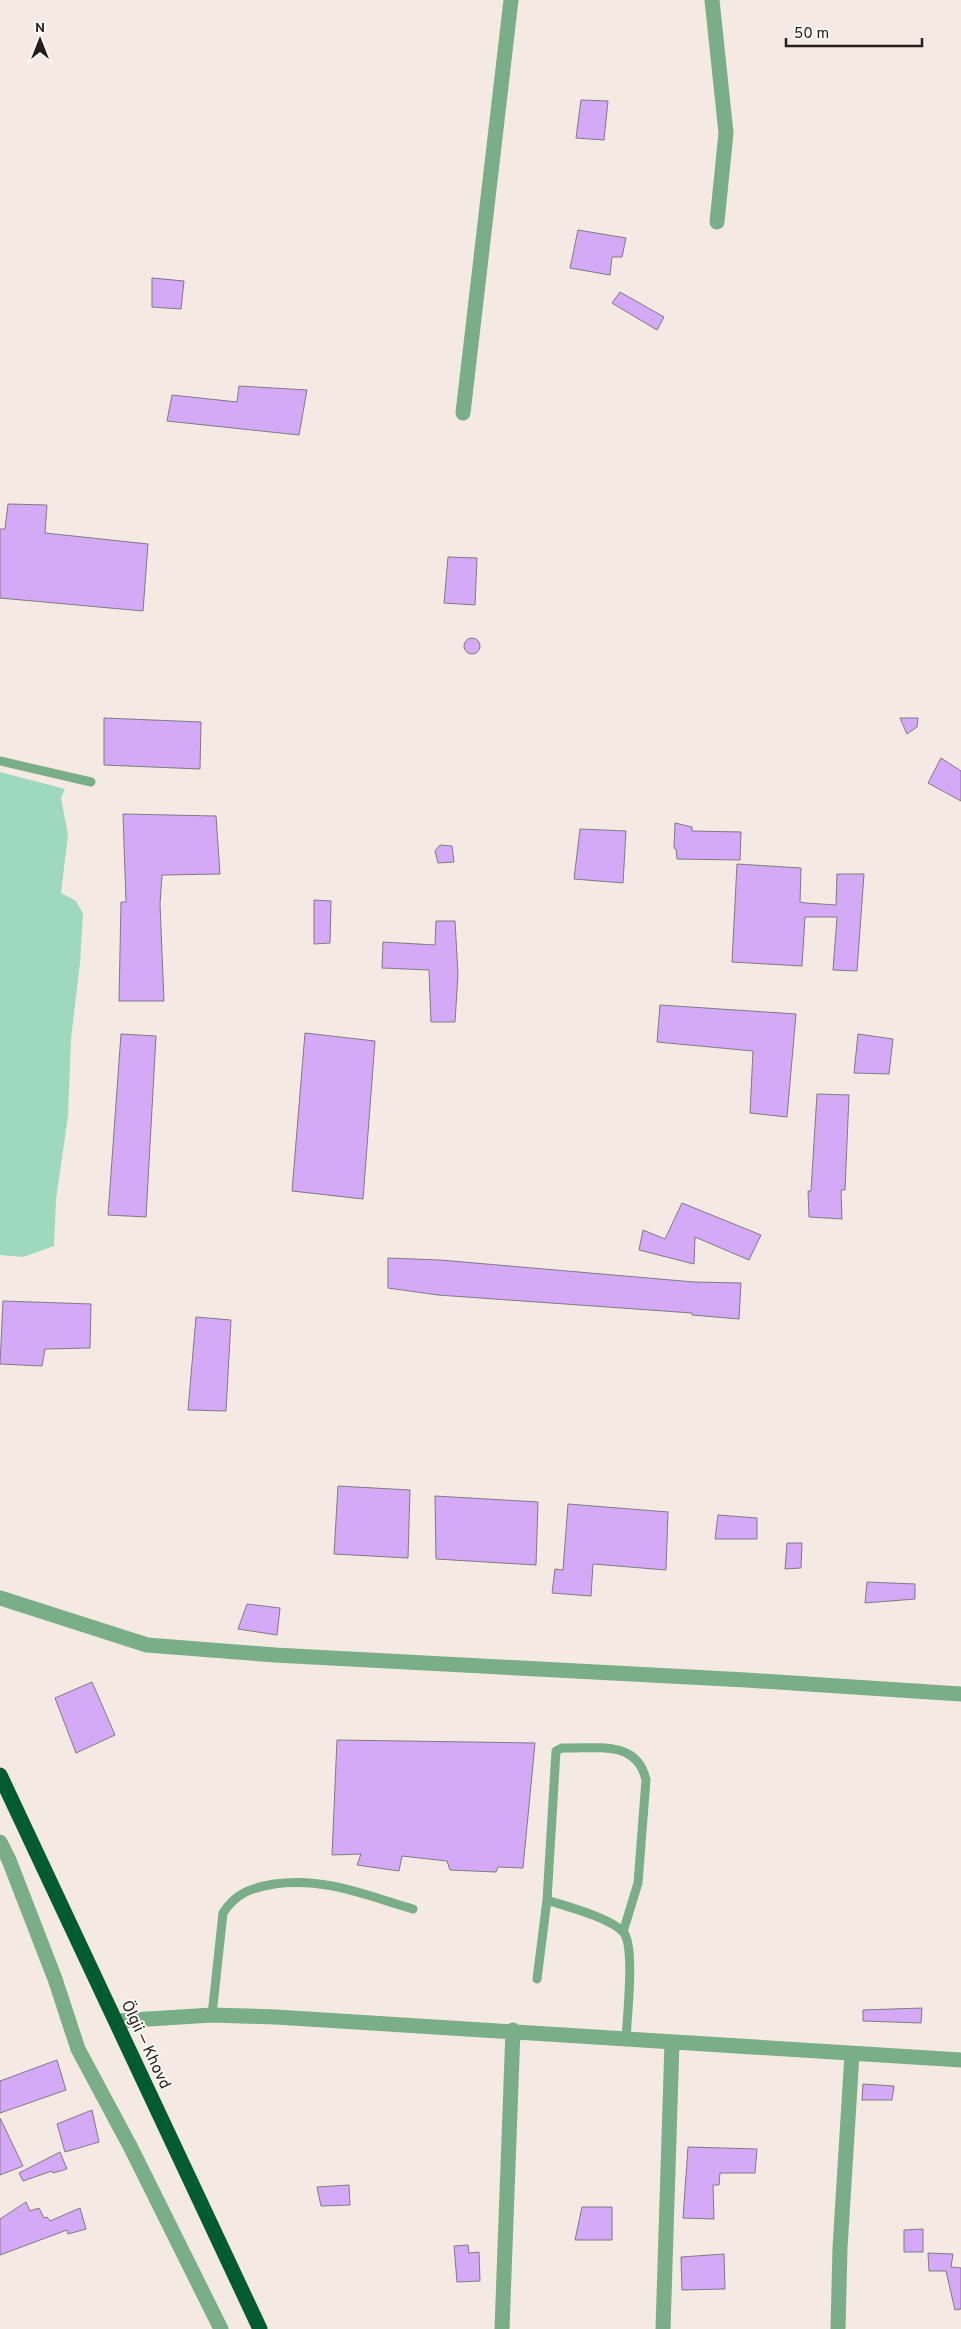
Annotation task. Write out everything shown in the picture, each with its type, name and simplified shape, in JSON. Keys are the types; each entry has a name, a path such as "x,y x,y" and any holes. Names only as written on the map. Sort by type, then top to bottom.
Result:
{"highway":[{"name":"Ölgii — Khovd","path":"0,1775 260,2329"}],"street":[{"path":"463,413 512,0"},
{"path":"712,0 726,133 717,222"},
{"path":"0,1598 147,1645 275,1656 746,1680 961,1694"},
{"path":"0,1842 9,1860 55,1979 78,2049 131,2148 222,2329"},
{"path":"117,2021 212,2015 513,2030 961,2060"},
{"path":"502,2329 513,2030"},
{"path":"663,2329 672,2042"},
{"path":"838,2329 840,2248 852,2054"}],"lane":[{"path":"0,761 91,782"},
{"path":"537,1979 547,1900 556,1751 562,1748 619,1749 632,1755 643,1766 646,1780 638,1883 623,1932"},
{"path":"212,2015 223,1913 230,1902 249,1889 292,1882 318,1882 412,1909"},
{"path":"547,1900 596,1916 623,1932 630,1947 626,2039"}],"green space":[{"path":"0,772 65,789 61,798 68,835 61,893 76,901 83,914 80,963 71,1039 68,1116 56,1199 54,1246 23,1257 0,1255"}],"building":[{"path":"581,100 608,101 604,140 576,138"},
{"path":"578,230 626,238 622,257 612,257 610,275 570,268"},
{"path":"152,278 184,281 181,309 152,307"},
{"path":"620,292 664,317 657,330 612,303"},
{"path":"239,386 307,390 299,435 167,421 172,395 237,402"},
{"path":"8,504 47,505 45,533 148,544 143,611 0,598 0,529 5,529"},
{"path":"448,557 477,558 475,605 444,603"},
{"path":"472,638 480,646 472,654 464,646"},
{"path":"104,718 201,722 200,769 104,765"},
{"path":"900,718 918,718 917,727 907,734"},
{"path":"941,758 961,771 961,801 928,783"},
{"path":"123,814 216,816 220,874 162,875 160,904 164,1001 119,1001 121,902 126,902"},
{"path":"675,823 692,827 692,831 741,832 740,860 677,859 676,849 674,848"},
{"path":"580,829 626,831 623,883 574,879"},
{"path":"440,845 452,846 454,862 438,863 435,851"},
{"path":"737,864 801,868 800,902 806,903 836,905 837,874 864,874 857,971 833,970 837,917 805,917 802,966 732,962"},
{"path":"314,900 331,901 330,943 314,944"},
{"path":"436,921 455,921 458,974 455,1022 431,1022 429,970 382,968 383,942 435,945"},
{"path":"660,1005 796,1014 787,1117 750,1113 753,1051 657,1042"},
{"path":"305,1033 375,1041 363,1199 292,1191"},
{"path":"121,1034 156,1036 146,1217 108,1215"},
{"path":"858,1034 893,1039 889,1074 854,1073"},
{"path":"817,1094 849,1095 845,1190 841,1190 842,1219 809,1217 808,1191 811,1191"},
{"path":"682,1203 761,1235 749,1260 695,1237 694,1264 639,1250 643,1230 665,1239"},
{"path":"388,1258 440,1260 694,1282 741,1283 739,1319 692,1315 692,1313 438,1295 388,1288"},
{"path":"3,1301 91,1304 90,1348 45,1349 42,1366 0,1364"},
{"path":"196,1317 231,1320 226,1411 188,1410"},
{"path":"338,1486 410,1490 408,1558 334,1554"},
{"path":"435,1496 538,1502 536,1565 436,1559"},
{"path":"568,1504 668,1512 666,1570 593,1564 591,1596 552,1593 555,1569 563,1570"},
{"path":"718,1515 757,1518 757,1539 715,1539"},
{"path":"787,1543 802,1543 801,1568 785,1569"},
{"path":"867,1582 915,1584 915,1599 865,1603"},
{"path":"247,1604 280,1608 277,1635 238,1629"},
{"path":"92,1682 115,1735 76,1753 55,1698"},
{"path":"337,1740 535,1743 523,1868 498,1867 496,1872 450,1870 447,1861 402,1856 399,1871 357,1865 361,1854 332,1855"},
{"path":"922,2008 921,2023 863,2021 863,2010"},
{"path":"57,2060 66,2090 0,2113 0,2081"},
{"path":"863,2084 894,2086 892,2100 862,2100"},
{"path":"92,2110 99,2142 65,2152 57,2124"},
{"path":"0,2118 23,2166 0,2175"},
{"path":"688,2147 757,2149 755,2173 720,2173 719,2185 713,2185 714,2219 683,2218"},
{"path":"60,2152 67,2169 53,2173 52,2171 23,2181 19,2173"},
{"path":"349,2185 350,2205 321,2206 317,2187"},
{"path":"26,2202 30,2211 39,2208 44,2218 47,2217 50,2221 80,2208 86,2229 68,2234 67,2230 0,2255 0,2219"},
{"path":"582,2207 612,2207 612,2240 575,2240"},
{"path":"923,2229 923,2252 904,2252 904,2230"},
{"path":"468,2245 469,2253 479,2252 480,2281 457,2282 454,2246"},
{"path":"928,2253 953,2254 951,2267 961,2268 961,2309 955,2310 946,2271 929,2271"},
{"path":"724,2254 725,2289 682,2290 681,2257"}]}
